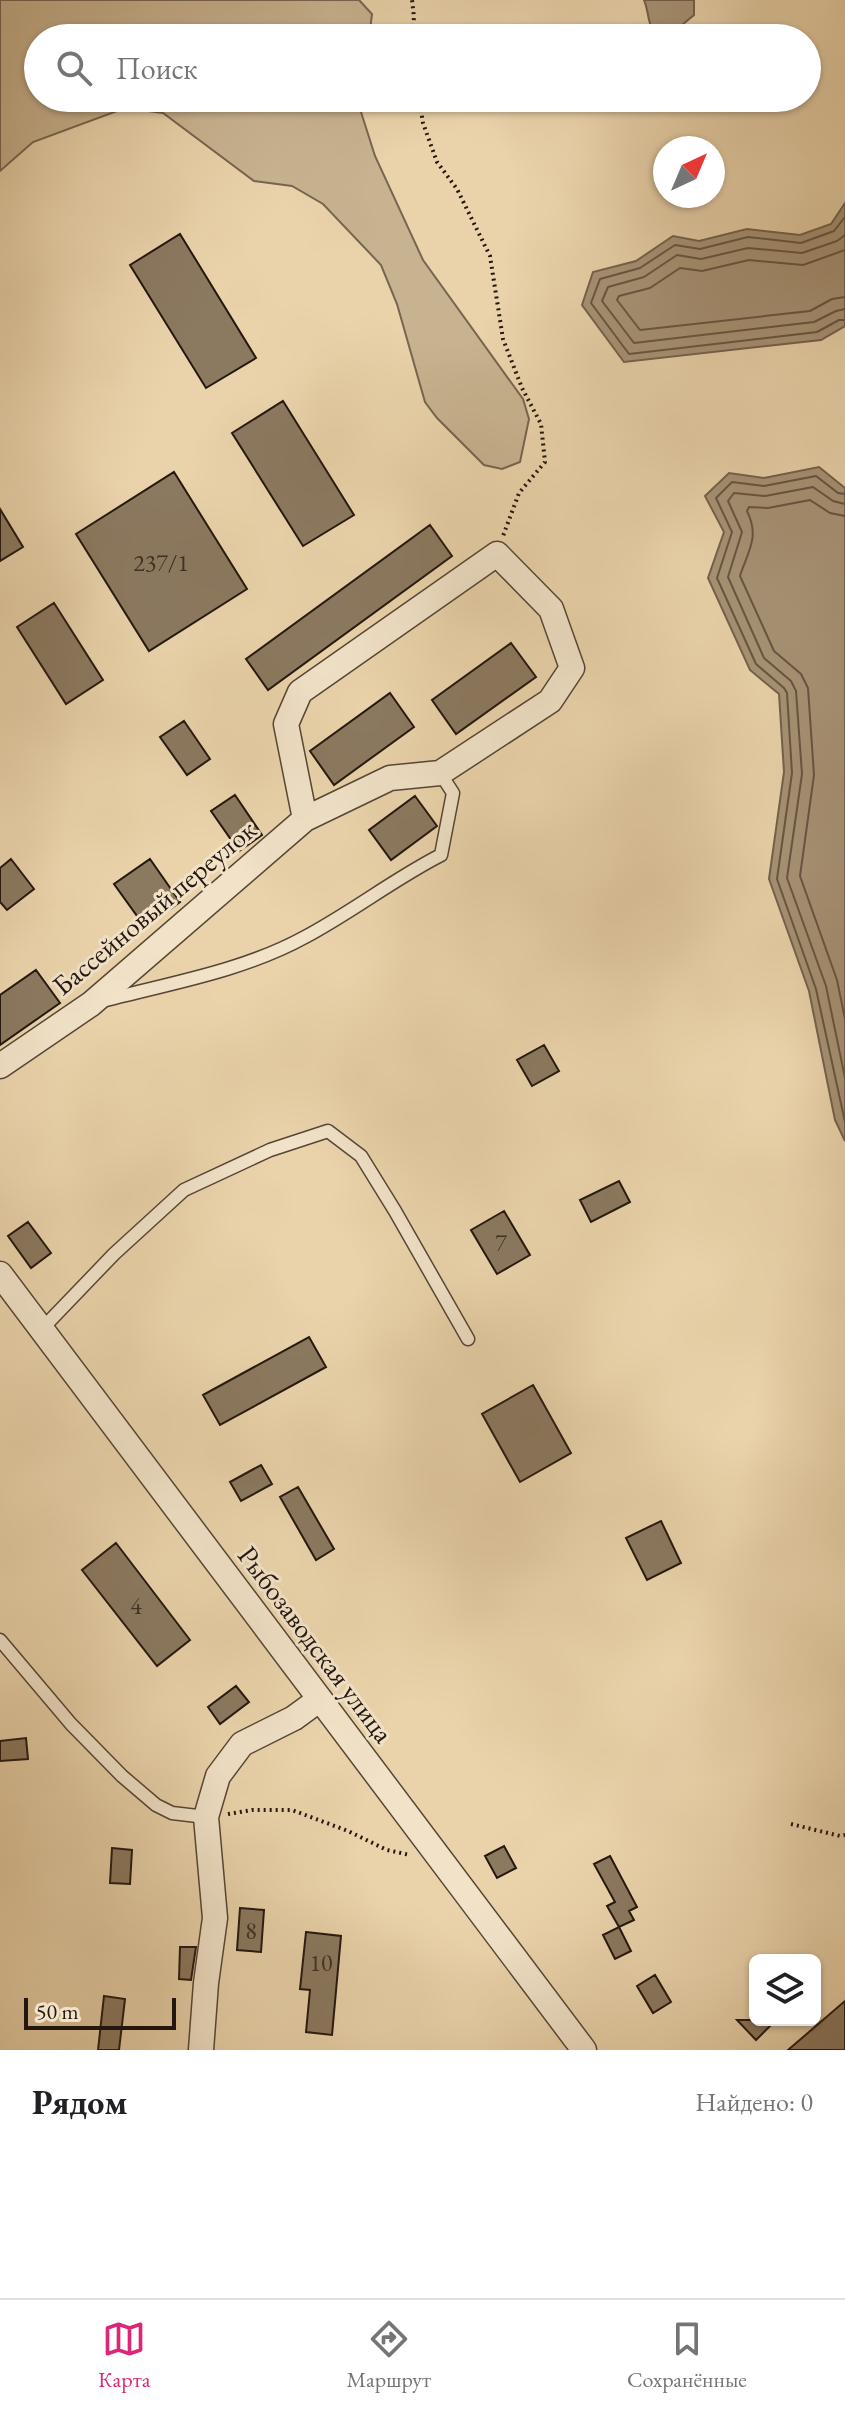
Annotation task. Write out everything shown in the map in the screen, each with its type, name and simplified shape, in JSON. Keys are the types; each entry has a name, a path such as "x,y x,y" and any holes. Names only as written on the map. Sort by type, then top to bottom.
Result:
{"street":[{"name":"Бассейновый переулок","path":"0,1066 91,1004 305,819 390,778 440,773 550,701 572,668 551,609 497,554"},
{"path":"305,819 286,724 300,692 497,554"},
{"name":"Рыбозаводская улица","path":"0,1274 584,2050"},
{"path":"201,2050 215,1918 206,1817 218,1776 242,1744 294,1718 320,1699"}],"lane":[{"path":"91,1004 246,964 305,937 410,870 441,855 453,793 440,773"},
{"path":"41,1330 114,1254 184,1190 270,1150 328,1131 361,1156 468,1339"},
{"path":"0,1640 71,1724 122,1776 172,1813 206,1817"}],"path":[{"path":"412,0 413,24"},
{"path":"421,112 437,162 457,189 490,256 503,339 522,388 541,424 545,462 519,493 497,554"},
{"path":"206,1817 252,1810 292,1810 387,1850 408,1855 437,1854"},
{"path":"791,1824 845,1835"}],"shaded area":[{"path":"0,0 359,0 372,14 371,24 24,24 24,112 114,112 33,142 0,171"},
{"path":"155,112 361,112 375,156 423,260 523,399 529,419 520,462 502,469 484,465 437,418 425,402 397,304 381,265 323,204 292,186 254,181 163,113"}],"water":[{"path":"644,0 694,0 694,15 683,24 650,24"},
{"path":"845,203 845,326 821,340 624,362 582,305 593,272 636,261 673,236 699,241 747,229 800,235 831,224"},
{"path":"819,467 845,488 845,1141 835,1120 809,991 769,879 784,772 779,694 750,670 708,578 724,532 705,496 729,473 764,478"}],"building":[{"path":"180,234 256,358 206,388 130,265"},
{"path":"283,401 354,515 303,546 232,433"},
{"path":"174,472 247,589 149,651 76,534"},
{"path":"0,509 23,547 0,561"},
{"path":"430,525 452,556 268,690 246,659"},
{"path":"54,603 103,680 66,704 17,627"},
{"path":"511,643 536,677 456,734 432,700"},
{"path":"390,693 414,727 334,785 310,751"},
{"path":"184,721 210,759 187,775 160,737"},
{"path":"235,795 262,835 239,851 211,811"},
{"path":"415,796 437,826 391,860 369,830"},
{"path":"11,859 34,889 7,910 0,902 0,868"},
{"path":"150,859 180,902 145,927 114,884"},
{"path":"36,970 60,1003 0,1045 0,995"},
{"path":"544,1045 559,1071 532,1086 517,1060"},
{"path":"619,1181 630,1202 591,1222 580,1200"},
{"path":"504,1211 530,1255 497,1274 471,1230"},
{"path":"28,1222 51,1253 31,1268 8,1236"},
{"path":"309,1337 326,1367 220,1425 203,1395"},
{"path":"533,1385 571,1453 520,1482 482,1414"},
{"path":"261,1465 272,1484 241,1501 230,1482"},
{"path":"298,1487 334,1549 316,1560 280,1497"},
{"path":"661,1521 681,1563 647,1580 626,1538"},
{"path":"116,1543 190,1640 157,1666 82,1570"},
{"path":"236,1686 249,1702 220,1724 208,1707"},
{"path":"26,1738 28,1759 0,1761 0,1741"},
{"path":"504,1846 516,1868 497,1878 485,1856"},
{"path":"112,1848 132,1850 130,1884 110,1883"},
{"path":"610,1856 637,1907 629,1911 634,1920 619,1927 607,1906 615,1902 594,1864"},
{"path":"240,1908 264,1910 261,1952 237,1950"},
{"path":"619,1927 631,1951 615,1959 603,1935"},
{"path":"306,1932 341,1936 332,2035 306,2032 310,1990 300,1989"},
{"path":"180,1947 196,1947 191,1980 179,1979"},
{"path":"655,1975 671,2002 653,2013 637,1986"},
{"path":"104,1996 125,1999 119,2050 98,2050"},
{"path":"845,2001 845,2050 788,2050 816,2026 821,2026 821,2022"},
{"path":"737,2020 749,2020 749,2026 770,2026 756,2040"}]}
